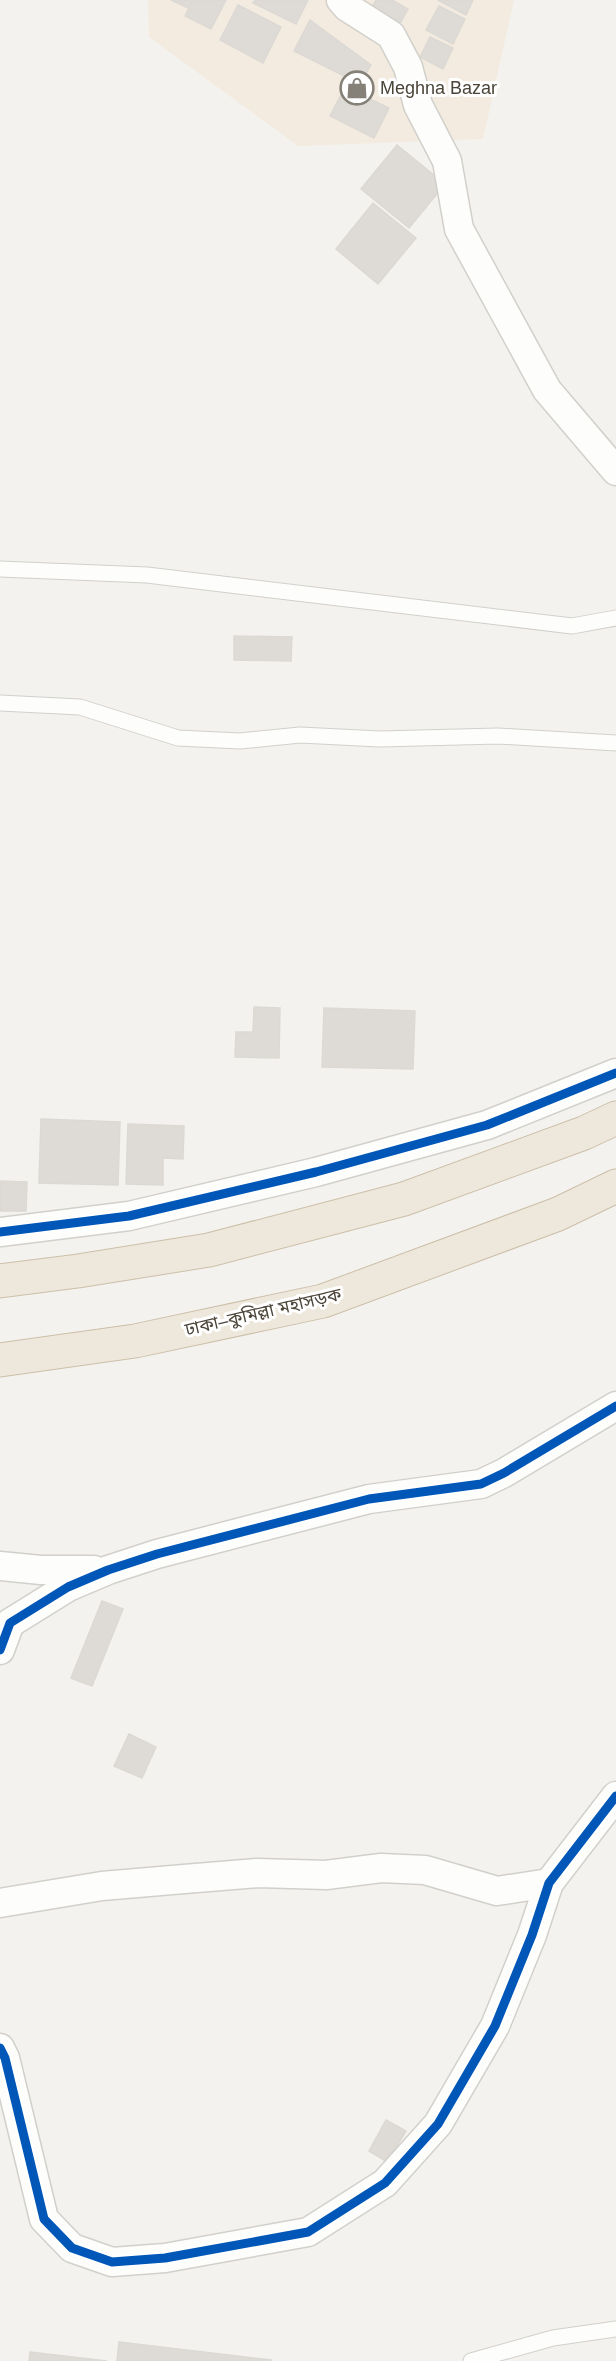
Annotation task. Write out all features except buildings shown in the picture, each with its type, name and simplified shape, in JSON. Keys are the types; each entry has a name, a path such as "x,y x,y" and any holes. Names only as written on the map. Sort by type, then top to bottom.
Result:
{"highway":[{"path":"0,1281 209,1250 324,1220 404,1198 584,1133 616,1118"},
{"name":"ঢাকা–কুমিল্লা মহাসড়ক","path":"0,1360 135,1341 323,1301 558,1214 616,1186"}],"street":[{"path":"341,0 347,7 392,35 408,67 417,105 447,160 459,229 547,390 616,471"},
{"path":"0,1232 129,1216 316,1172 487,1125 616,1073"},
{"path":"0,1650 10,1623 68,1587 108,1570 158,1554 369,1499 481,1484 504,1473 616,1406"},
{"path":"0,1566 41,1570 108,1570"},
{"path":"0,2049 44,2218 72,2248 112,2262 165,2258 308,2232 385,2183 438,2124 495,2026 532,1935 549,1883 616,1796"},
{"path":"0,1903 102,1886 258,1873 326,1875 381,1868 425,1870 497,1891 549,1883"}],"lane":[{"path":"0,569 147,575 572,626 616,618"},
{"path":"0,703 80,707 178,738 240,741 300,735 380,739 498,736 616,743"},
{"path":"471,2361 553,2338 616,2329"}],"shaded area":[{"name":"Meghna Bazar","path":"148,0 514,0 483,139 298,146 149,37"}],"cycle path":[{"path":"0,1232 129,1216 316,1172 487,1125 616,1073"},
{"path":"0,1650 10,1623 68,1587 108,1570 157,1554 369,1499 481,1484 504,1473 616,1406"},
{"path":"0,2048 5,2058 44,2219 72,2248 112,2262 165,2258 308,2232 385,2183 438,2124 495,2026 532,1935 549,1883 616,1796"}],"place":[{"name":"Meghna Bazar","path":"357,88"}]}
